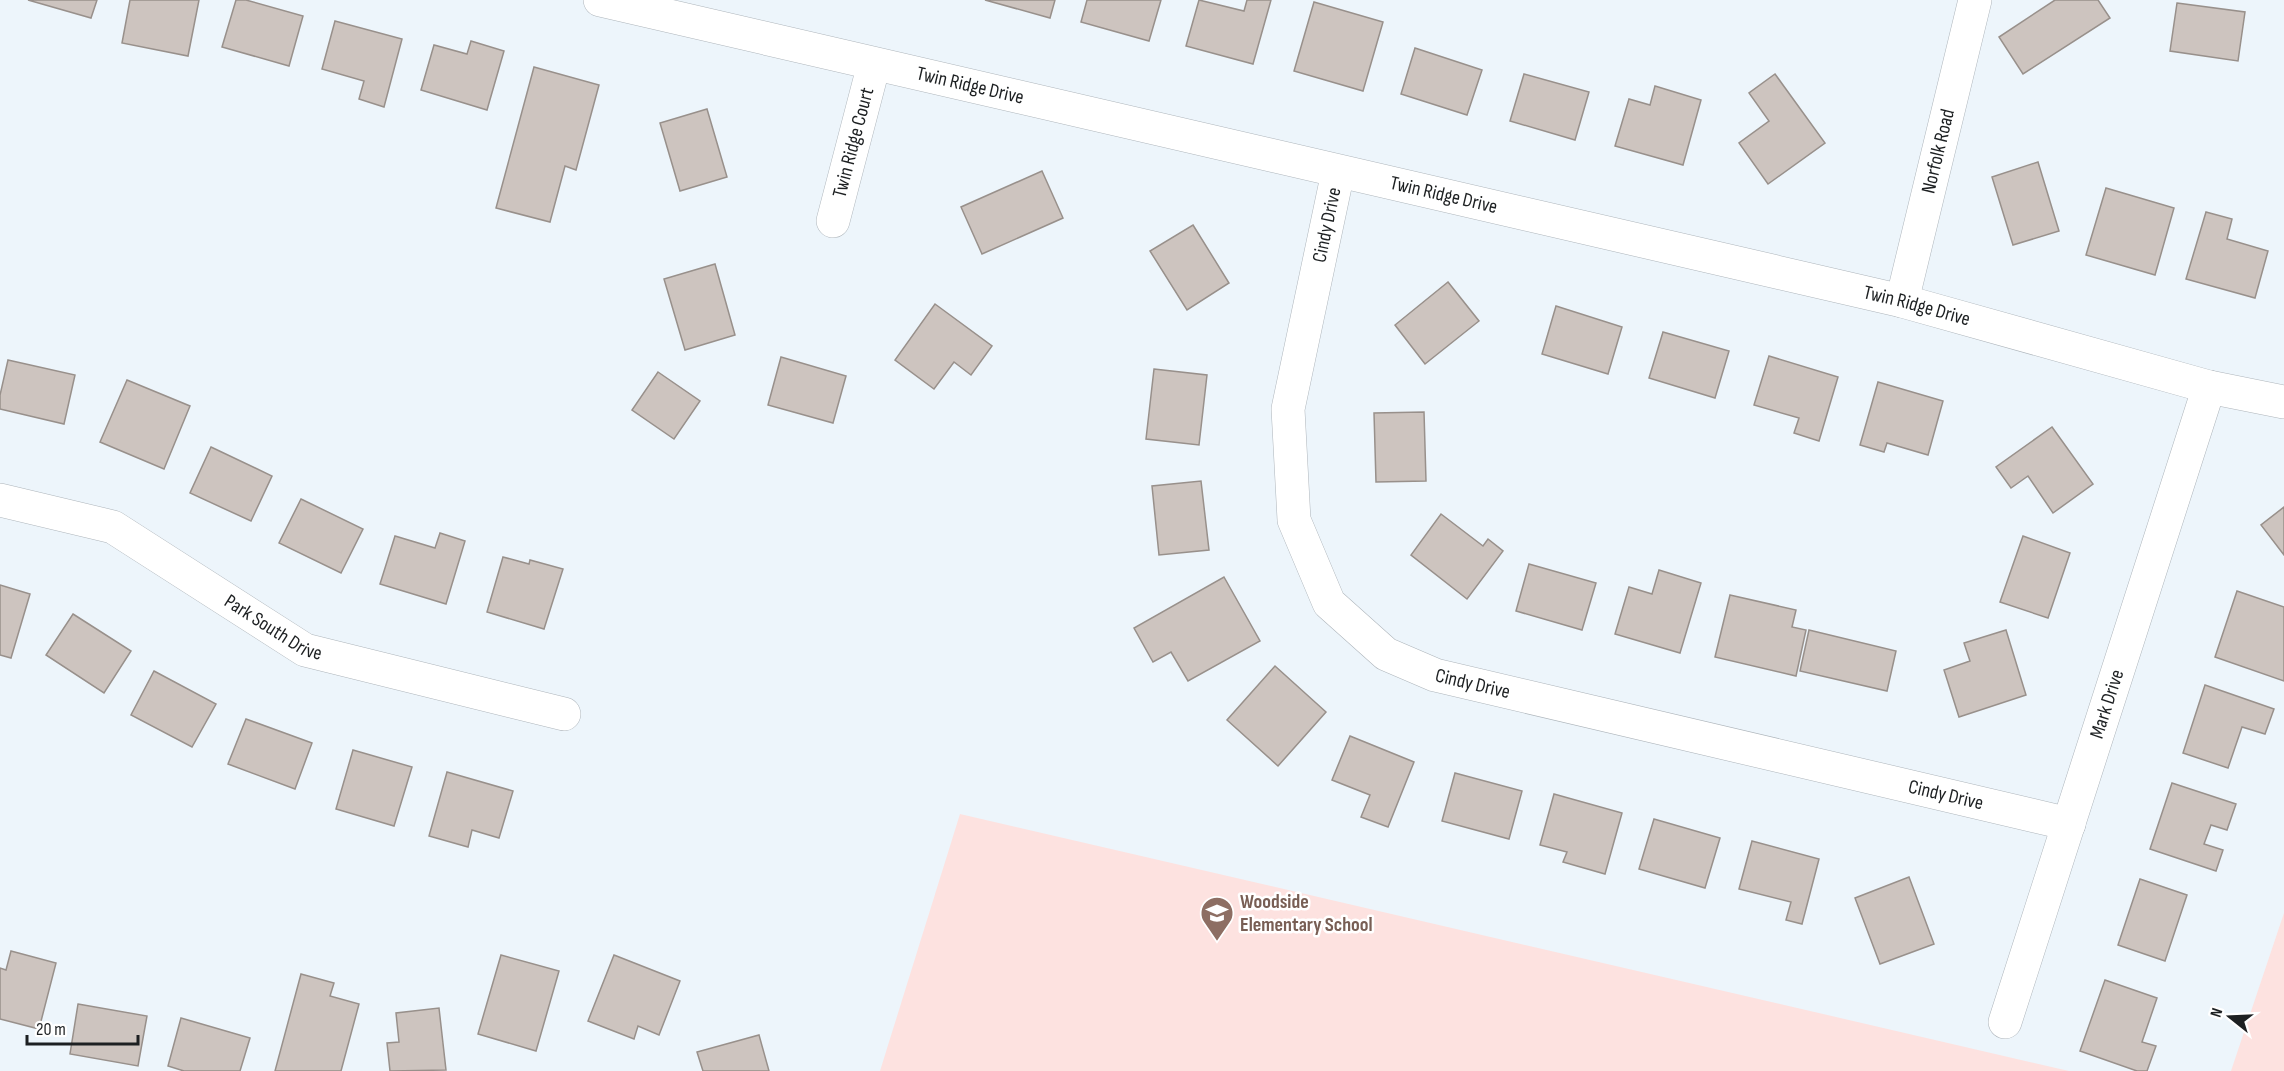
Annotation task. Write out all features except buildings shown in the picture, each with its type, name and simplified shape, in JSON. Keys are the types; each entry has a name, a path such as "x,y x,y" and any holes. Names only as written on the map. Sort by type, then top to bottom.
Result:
{"street":[{"name":"Twin Ridge Drive","path":"600,0 1902,301 2209,387 2284,402"},
{"name":"Norfolk Road","path":"1902,301 1975,0"},
{"name":"Twin Ridge Court","path":"833,221 874,64"},
{"name":"Cindy Drive","path":"1338,172 1288,409 1294,520 1329,603 1378,647 1386,654 1435,675 2069,824"},
{"name":"Mark Drive","path":"2005,1022 2209,387"},
{"name":"Park South Drive","path":"0,500 113,527 305,650 564,714"}],"shaded area":[{"name":"Woodside Elementary School","path":"960,814 2069,1071 880,1071"},
{"path":"2284,913 2284,1071 2231,1071"}],"place":[{"name":"Woodside Elementary School","path":"1217,942"}]}
